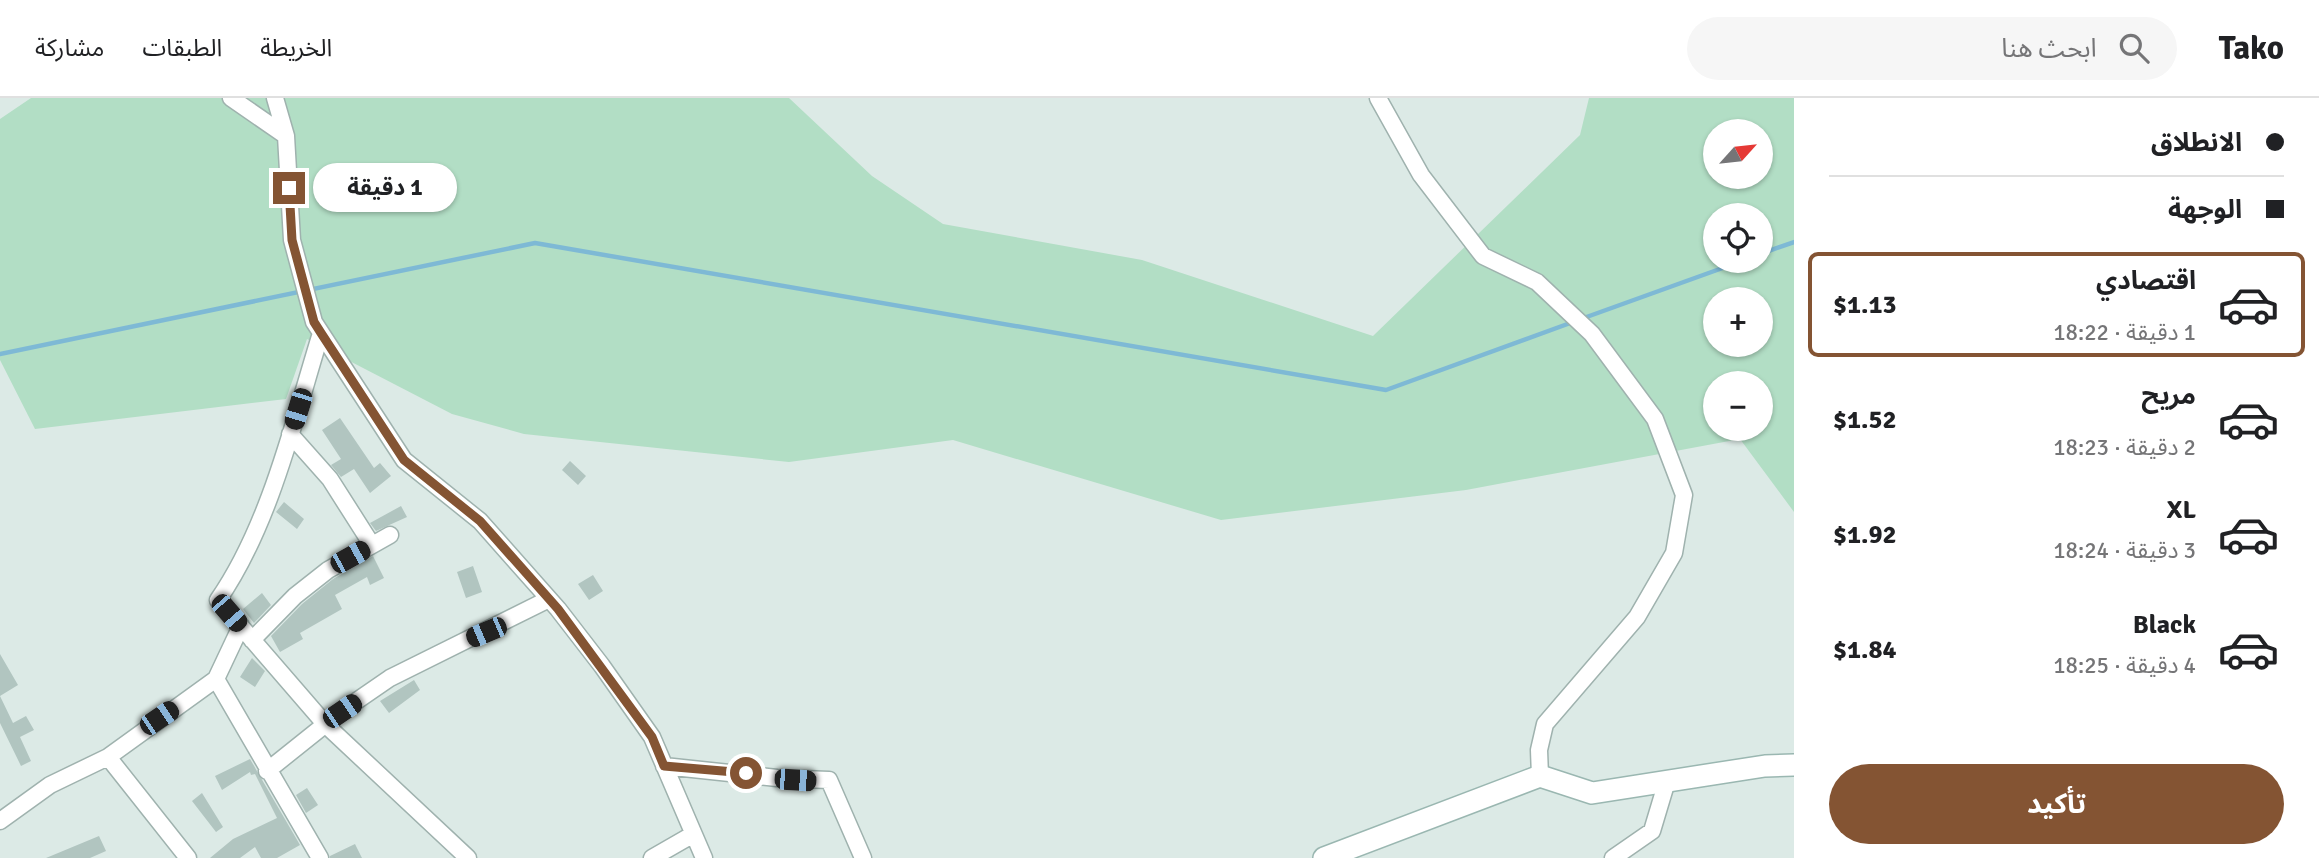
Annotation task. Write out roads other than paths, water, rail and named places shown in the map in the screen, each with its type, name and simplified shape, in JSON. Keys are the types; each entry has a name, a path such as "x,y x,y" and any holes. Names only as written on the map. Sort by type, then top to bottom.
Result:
{"street":[{"path":"232,98 286,136"},
{"path":"275,98 286,136 292,240 314,322 404,460 480,521 549,599 652,737 692,835 705,858"},
{"path":"1378,98 1421,175 1483,256 1537,282 1592,334 1655,419 1684,495 1674,553 1637,617 1545,724 1539,750 1540,776"},
{"path":"321,333 290,434 237,572 218,600 326,725 468,858"},
{"path":"290,434 331,478 372,545"},
{"path":"252,640 295,596 328,570 390,534"},
{"path":"267,771 390,678 549,599"},
{"path":"0,821 50,785 108,757 216,678 241,626"},
{"path":"216,678 267,771 320,858"},
{"path":"108,757 188,858"},
{"path":"1325,858 1540,776 1591,793 1765,766 1794,765"},
{"path":"664,766 777,778 829,780 863,858"},
{"path":"1613,858 1652,831 1667,781"},
{"path":"652,858 692,835"}],"waterway":[{"path":"1773,249 1794,242"},
{"path":"0,354 535,243 1386,390 1573,322"},
{"path":"1581,319 1709,273"}]}
